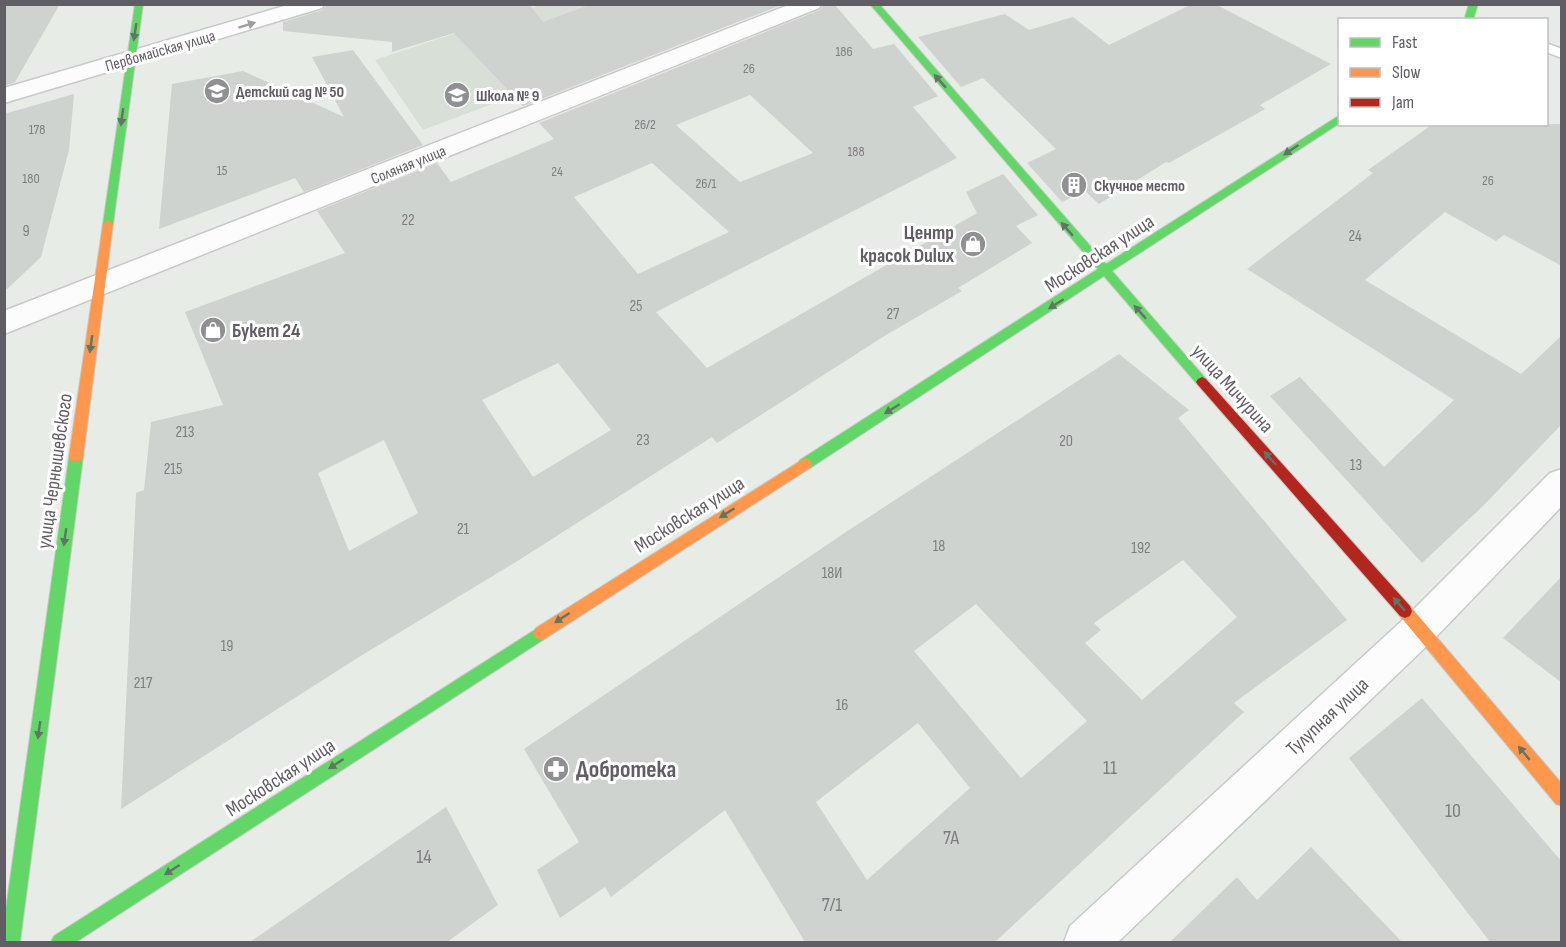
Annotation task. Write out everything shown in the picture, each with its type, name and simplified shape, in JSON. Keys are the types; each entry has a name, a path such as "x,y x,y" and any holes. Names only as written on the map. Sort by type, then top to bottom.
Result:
{"main road":[{"name":"улица Чернышевского","path":"11,942 99,286 140,4"},
{"name":"улица Мичурина","path":"874,4 1106,273 1420,628 1562,798"},
{"name":"Московская улица","path":"60,942 576,609 1106,273 1338,119"}],"street":[{"name":"Первомайская улица","path":"4,96 315,4"},
{"name":"Соляная улица","path":"4,323 812,4"},
{"name":"Тулупная улица","path":"1086,942 1420,628 1562,483"}],"lane":[{"path":"1548,48 1562,54"}],"shaded area":[{"name":"Школа № 9","path":"539,5 755,5 423,130 375,60"}],"building":[{"path":"4,4 60,4 15,82 4,86"},
{"path":"327,4 529,4 543,22 592,4 784,4 523,106 454,33 392,52 392,42 283,31 283,22 323,10"},
{"path":"824,4 834,4 873,49 894,44 938,96 913,107 957,158 656,312 707,368 977,213 966,192 1003,174 1038,215 1016,226 1032,243 958,288 962,291 886,335 717,443 712,437 519,560 359,657 121,809 136,493 144,490 151,422 223,405 185,312 345,253 317,211 437,163 451,182 554,139 539,123 820,10","holes":["750,95 813,153 740,182 676,125","652,163 729,232 638,274 574,197","558,363 611,430 533,477 482,400","384,440 418,513 349,551 318,473"]},
{"path":"1192,4 1215,4 1331,64 1260,105 1265,109 1169,163 1166,162 1099,204 1085,191 1062,202 1027,163 1056,149 983,78 961,87 918,37 1005,14 1029,30 1073,17 1109,45"},
{"path":"353,50 423,145 304,192 295,178 159,229 172,84 243,71 344,117 312,57"},
{"path":"74,94 69,150 41,257 4,292 4,114"},
{"path":"1562,124 1562,266 1504,235 1496,241 1445,212 1365,280 1521,374 1562,335 1562,424 1483,506 1422,563 1270,396 1300,377 1384,467 1454,400 1247,269 1373,173 1368,170 1430,126"},
{"path":"1119,354 1189,410 1178,418 1347,620 1234,703 1244,712 995,942 805,942 725,810 611,897 605,887 560,918 537,870 579,842 524,749 849,530","holes":["1183,560 1237,617 1142,700 1085,643 1101,630 1094,623","976,604 1087,721 1021,778 914,651","918,723 970,788 867,880 816,802"]},
{"path":"1562,576 1562,683 1503,638"},
{"path":"1422,698 1562,862 1562,942 1490,942 1349,758"},
{"path":"446,807 498,905 447,942 250,942"},
{"path":"1311,847 1402,942 1170,942 1237,877 1257,900"}],"traffic: fast":[{"path":"108,224 139,4"},
{"path":"874,4 1202,382"},
{"path":"1469,18 1474,4"},
{"path":"805,464 1338,119"},
{"path":"11,942 76,457"},
{"path":"60,942 541,633"}],"traffic: slow":[{"path":"76,457 108,224"},
{"path":"541,633 805,464"},
{"path":"1405,611 1562,798"}],"traffic: jam":[{"path":"1202,382 1405,611"}],"place":[{"name":"Детский сад № 50","path":"217,91"},
{"name":"Школа № 9","path":"457,95"},
{"name":"Скучное место","path":"1074,185"},
{"name":"Центр красок Dulux","path":"973,244"},
{"name":"Букет 24","path":"213,330"},
{"name":"Добротека","path":"556,769"}]}
